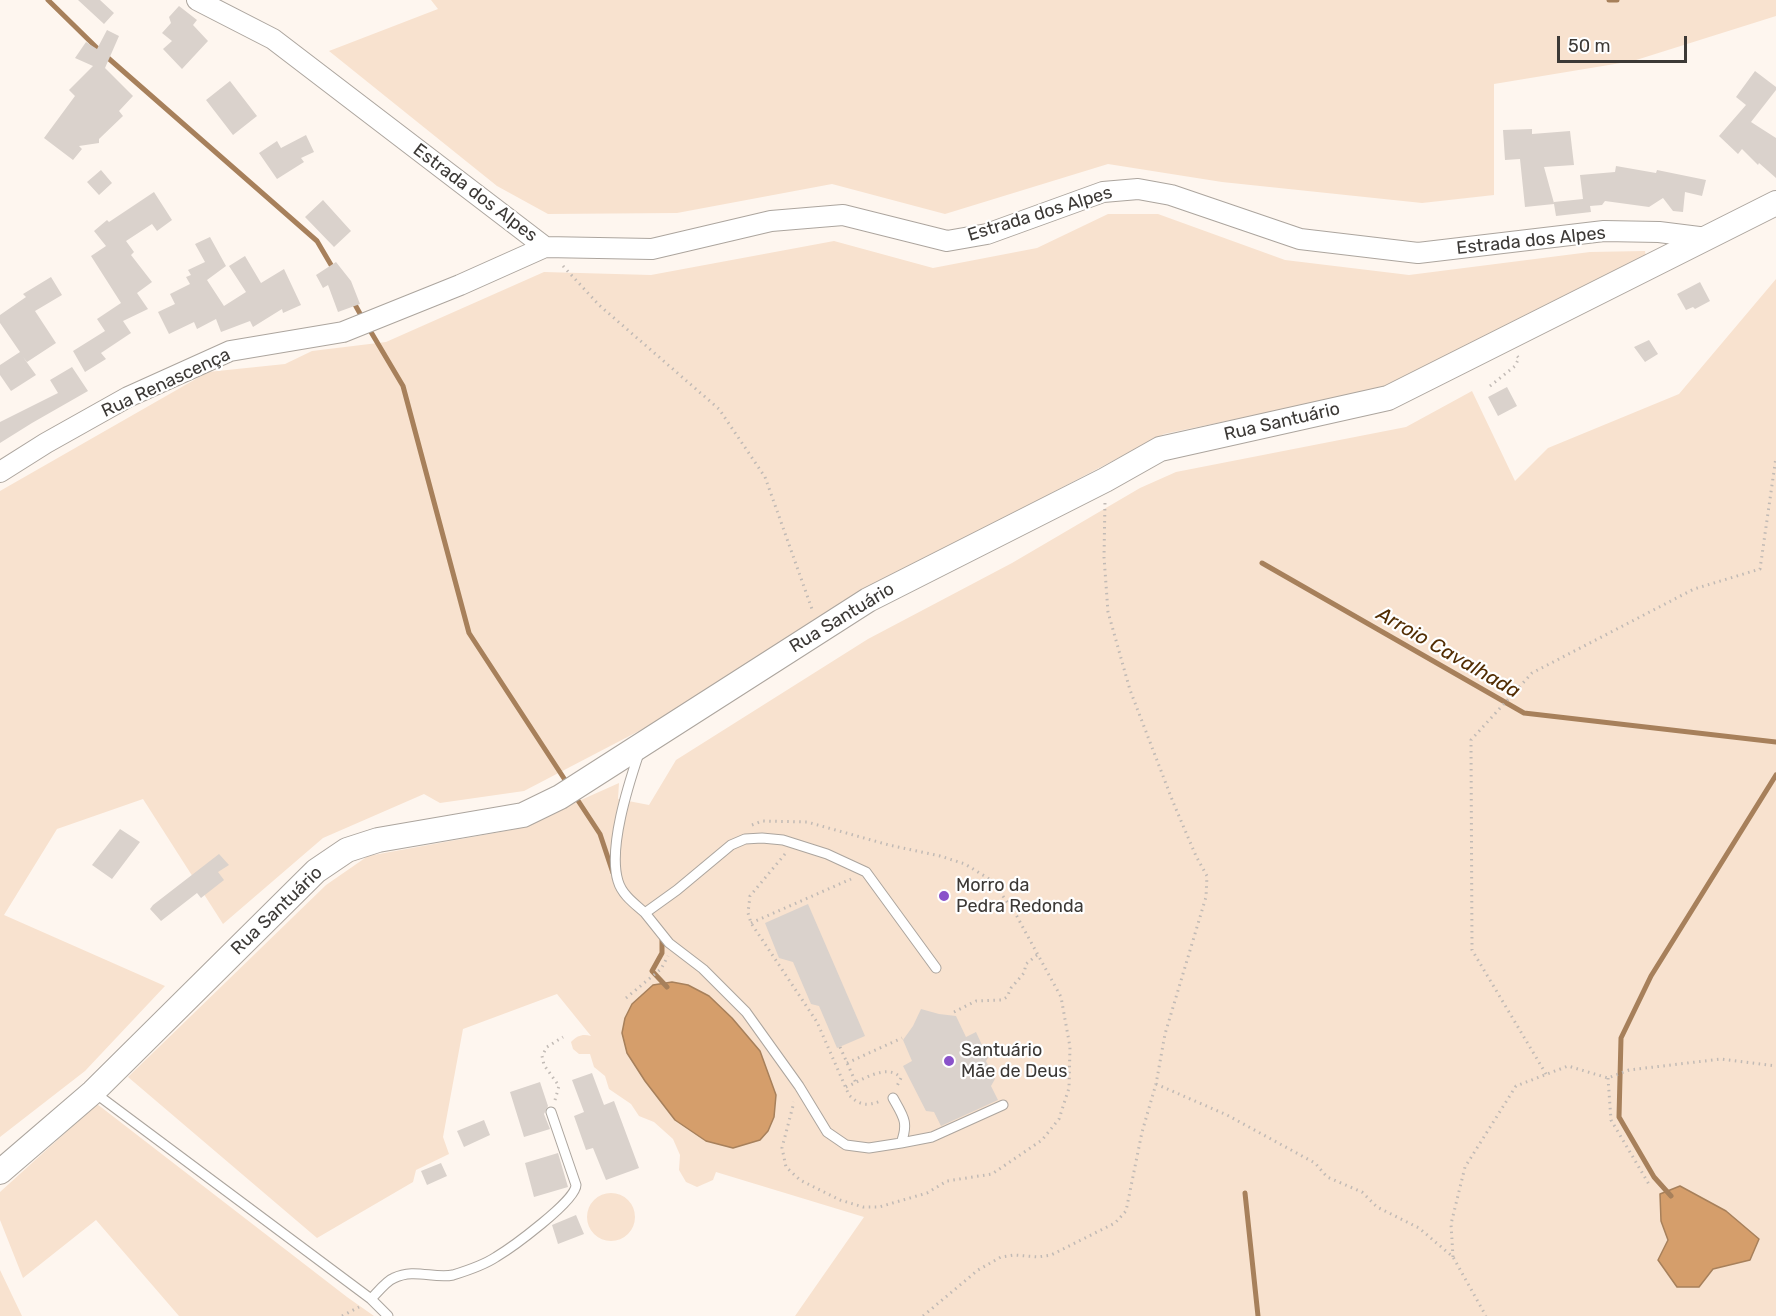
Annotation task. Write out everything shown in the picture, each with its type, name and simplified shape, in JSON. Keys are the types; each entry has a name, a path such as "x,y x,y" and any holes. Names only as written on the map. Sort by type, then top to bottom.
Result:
{"street":[{"name":"Estrada dos Alpes","path":"197,0 273,39 545,247 652,249 771,221 843,215 947,241 987,234 1103,192 1138,189 1171,195 1300,238 1418,253 1604,231 1659,232 1707,238"},
{"name":"Rua Santuário","path":"0,1172 93,1092 316,871 347,850 378,840 523,815 560,797 642,746 868,600 1105,480 1160,449 1388,398 1776,203"},
{"name":"Rua Renascença","path":"0,472 128,397 230,351 343,332 460,285 545,247"}],"lane":[{"path":"642,746 626,793 616,850 618,881 624,893 645,913 669,943 704,969 746,1012 799,1086 827,1132 846,1145 869,1148 932,1137 1003,1105"},
{"path":"645,913 677,890 731,845 745,839 783,840 827,854 866,872 936,968"},
{"path":"93,1092 371,1299 388,1316"},
{"path":"893,1098 905,1121 906,1131 901,1143"},
{"path":"371,1299 393,1278 416,1273 451,1275 494,1258 551,1216 573,1195 576,1185 551,1112"}],"path":[{"path":"545,247 598,305 719,409 765,477 820,629"},
{"path":"1490,386 1515,366 1519,358 1507,340"},
{"path":"1546,1074 1472,950 1471,740 1532,673 1694,589 1760,569 1776,457"},
{"path":"923,1316 978,1270 1002,1257 1051,1255 1115,1223 1126,1211 1142,1132 1156,1084 1165,1034 1206,897 1207,876 1173,802 1130,690 1108,612 1104,557 1105,480"},
{"path":"745,839 750,826 762,821 807,822 889,845 940,856 965,864 992,880 1014,911 1037,956 1026,964 1024,973 1011,988 1007,997 976,1001 954,1012"},
{"path":"794,844 750,896 748,913 751,923 817,1022 849,1095 856,1103 866,1105 893,1098 901,1078 896,1072 883,1071 846,1087"},
{"path":"751,923 866,872"},
{"path":"626,998 661,969 667,960 669,943"},
{"path":"551,1112 559,1086 544,1065 542,1056 547,1047 563,1037"},
{"path":"847,1063 902,1038"},
{"path":"840,1047 856,1083"},
{"path":"1453,1257 1451,1224 1465,1167 1516,1086 1568,1066 1608,1078 1629,1070 1721,1059 1776,1066"},
{"path":"1608,1078 1611,1120 1650,1186"},
{"path":"1156,1084 1227,1115 1315,1163 1327,1177 1362,1192 1377,1207 1419,1228 1453,1257 1486,1316"},
{"path":"342,1316 371,1299"}],"shaded area":[{"path":"431,0 1776,0 1776,16 1633,61 1494,84 1494,195 1422,203 1222,182 1108,164 945,214 832,184 677,213 548,214 497,186 329,51 438,9"},
{"path":"1108,214 1158,214 1285,260 1409,275 1590,252 1645,251 1646,257 1386,388 1164,434 843,602 660,720 524,791 440,803 424,794 323,838 223,924 143,799 57,829 4,915 165,986 85,1071 0,1137 0,491 208,372 285,364 312,351 386,342 544,272 651,275 834,241 933,268 1037,248"},
{"path":"1776,279 1776,1316 795,1316 864,1217 716,1172 713,1180 697,1187 686,1182 679,1170 680,1155 673,1139 654,1122 639,1116 631,1104 609,1089 605,1076 594,1067 590,1054 579,1054 573,1049 571,1042 576,1038 583,1035 591,1036 557,994 463,1029 443,1137 449,1154 416,1170 413,1182 317,1238 128,1077 326,885 368,856 516,829 619,783 618,799 649,805 676,760 868,639 1012,563 1140,488 1176,472 1406,427 1472,391 1515,481 1548,448 1679,394"},
{"path":"672,982 688,985 709,996 732,1018 760,1051 776,1095 774,1117 768,1131 760,1140 733,1148 706,1141 675,1120 627,1053 622,1033 625,1018 632,1004 653,985"},
{"path":"97,1104 374,1316 179,1316 96,1220 23,1278 0,1220 0,1192"},
{"path":"1680,1186 1726,1211 1759,1239 1750,1260 1713,1269 1699,1287 1677,1287 1658,1260 1668,1240 1661,1221 1660,1194"},
{"path":"611,1193 628,1200 635,1217 628,1234 611,1241 594,1234 587,1217 594,1200"},
{"path":"0,1270 22,1316 0,1316"}],"building":[{"path":"78,0 100,0 114,13 104,24"},
{"path":"179,6 197,20 193,25 208,41 182,69 163,49 172,41 162,33 171,23 169,17"},
{"path":"107,30 119,36 105,68 133,96 119,111 123,116 99,139 99,143 79,146 82,149 73,160 44,138 75,96 69,90 93,66 75,58 86,42 97,49"},
{"path":"1755,71 1776,87 1751,122 1776,138 1776,178 1742,149 1738,154 1719,136 1746,105 1736,97"},
{"path":"230,81 257,116 233,135 206,100"},
{"path":"1532,129 1532,134 1570,131 1574,165 1544,167 1554,203 1583,199 1580,175 1615,172 1616,166 1656,173 1657,170 1706,180 1702,196 1685,192 1683,212 1673,211 1663,198 1649,207 1605,201 1602,205 1590,206 1591,212 1556,216 1554,204 1525,207 1520,159 1505,160 1503,130"},
{"path":"306,135 314,152 301,158 304,162 277,179 259,153 277,141 281,148"},
{"path":"101,170 112,183 99,195 87,182"},
{"path":"154,192 172,220 157,231 152,224 126,241 134,252 131,255 152,282 137,293 148,309 123,321 131,333 101,353 106,359 85,372 73,351 105,331 97,319 121,303 91,256 106,246 94,231 107,220 109,222"},
{"path":"323,200 351,231 334,247 305,217"},
{"path":"210,237 226,266 207,280 224,306 246,292 229,266 245,256 261,283 284,269 301,305 283,313 282,309 253,327 250,321 221,332 216,319 197,329 194,322 169,334 158,312 175,304 170,294 190,284 186,277 191,275 188,270 205,262 195,244"},
{"path":"336,262 351,281 360,304 338,312 328,285 323,288 316,275"},
{"path":"51,277 62,295 35,311 56,343 27,362 23,357 36,375 11,391 0,375 0,365 20,352 0,323 0,315 26,297 23,294"},
{"path":"1700,282 1710,301 1695,309 1693,307 1686,310 1677,294"},
{"path":"1649,340 1658,354 1645,362 1634,347"},
{"path":"72,367 88,391 0,443 0,422 58,393 50,380"},
{"path":"1507,387 1517,406 1498,416 1488,397"},
{"path":"120,829 140,842 112,879 92,865"},
{"path":"219,854 229,865 218,872 224,880 201,898 197,893 161,921 150,909 153,905"},
{"path":"808,904 865,1036 837,1048 819,1006 811,1004 793,962 779,958 765,923"},
{"name":"Santuário Mãe de Deus","path":"921,1009 956,1016 966,1037 976,1032 995,1079 991,1086 998,1100 941,1126 934,1112 926,1111 903,1066 912,1061 903,1040"},
{"path":"592,1073 604,1105 614,1101 639,1168 606,1180 593,1148 586,1150 574,1116 584,1112 572,1080"},
{"path":"540,1082 548,1106 544,1114 550,1129 524,1137 510,1092"},
{"path":"484,1120 490,1135 464,1147 457,1131"},
{"path":"558,1153 568,1187 534,1197 525,1163"},
{"path":"441,1163 447,1176 427,1185 421,1171"},
{"path":"576,1215 584,1234 558,1244 552,1225"}],"waterway":[{"path":"48,0 99,50 317,241 334,270"},
{"path":"1609,0 1617,0"},
{"path":"353,301 363,319"},
{"path":"368,327 403,386 469,633 569,786"},
{"name":"Arroio Cavalhada","path":"1262,563 1524,713 1776,742"},
{"path":"1671,1196 1654,1177 1619,1117 1621,1038 1651,976 1776,775"},
{"path":"575,796 600,834 613,873"},
{"path":"662,935 662,953 652,971 667,987"},
{"path":"1245,1193 1258,1316"}],"place":[{"name":"Morro da Pedra Redonda","path":"944,896"},
{"name":"Santuário Mãe de Deus","path":"949,1061"}]}
